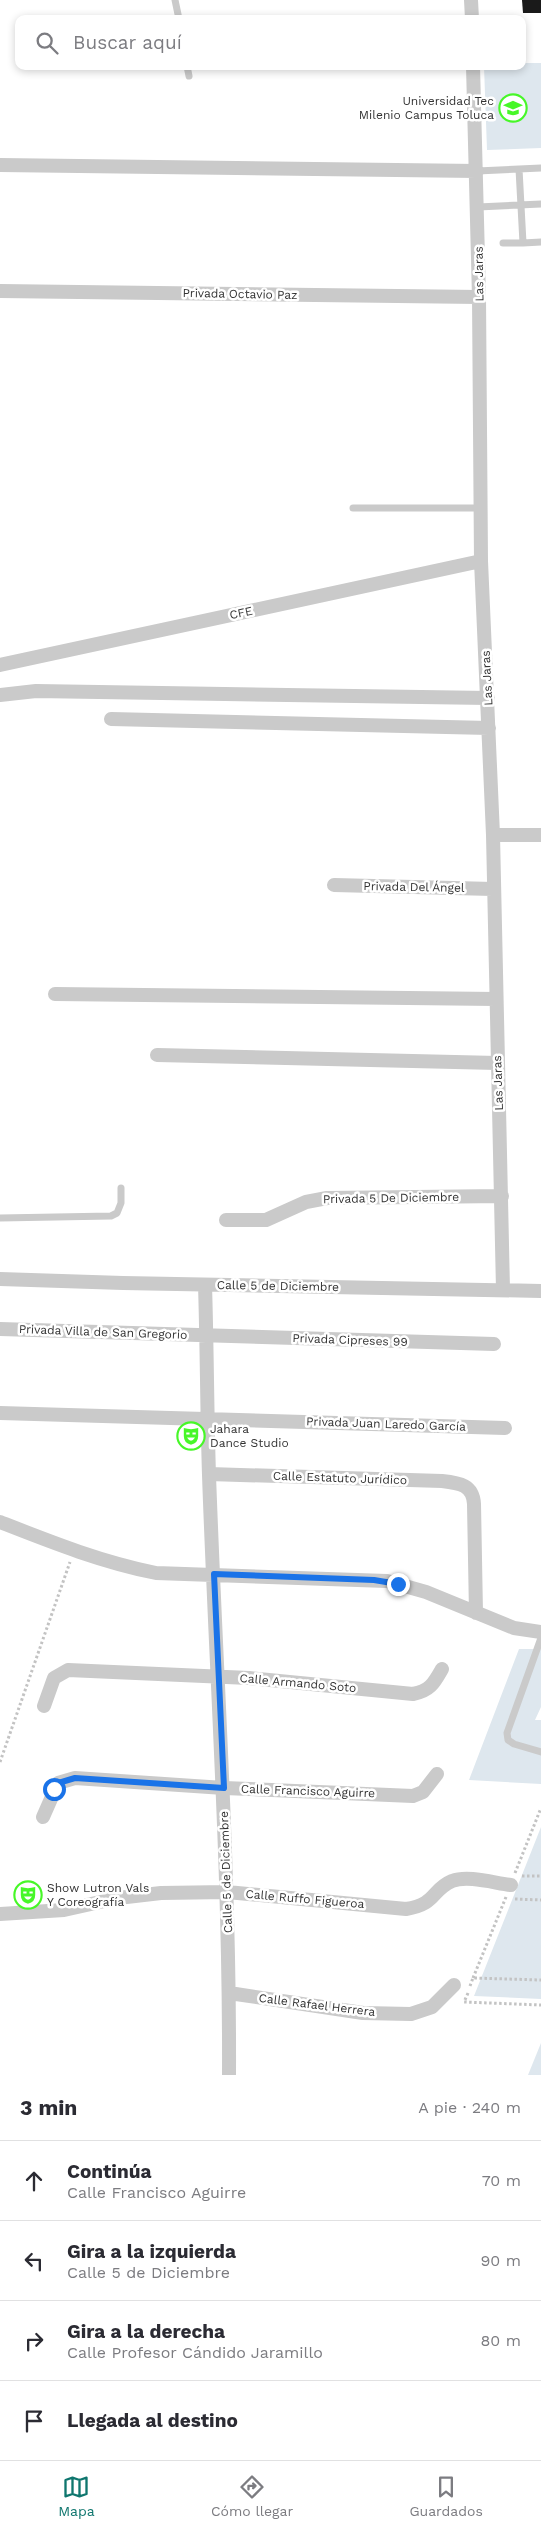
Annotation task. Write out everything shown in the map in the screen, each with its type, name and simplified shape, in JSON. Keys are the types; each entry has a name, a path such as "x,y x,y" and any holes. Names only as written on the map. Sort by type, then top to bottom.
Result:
{"street":[{"path":"472,0 472,15"},
{"name":"Las Jaras","path":"473,70 478,207 481,561 493,835 503,1290"},
{"path":"0,165 476,171"},
{"name":"Privada Octavio Paz","path":"0,291 479,297"},
{"name":"CFE","path":"0,665 481,561"},
{"path":"0,695 36,691 488,698"},
{"path":"111,719 489,728"},
{"path":"493,835 541,834"},
{"name":"Privada Del Ángel","path":"334,885 493,889"},
{"path":"55,994 496,999"},
{"path":"157,1055 497,1063"},
{"name":"Privada 5 De Diciembre","path":"226,1220 266,1220 306,1202 327,1198 502,1196"},
{"path":"0,1279 205,1285"},
{"name":"Calle 5 de Diciembre","path":"229,2075 224,1788 209,1474 205,1285 541,1291"},
{"name":"Privada Villa de San Gregorio","path":"0,1329 206,1335"},
{"name":"Privada Cipreses 99","path":"206,1335 494,1344"},
{"path":"0,1413 208,1419"},
{"name":"Privada Juan Laredo García","path":"208,1419 505,1428"},
{"name":"Calle Estatuto Jurídico","path":"209,1474 442,1481 457,1483 469,1488 473,1493 474,1504 476,1613"},
{"path":"0,1522 74,1552 119,1566 156,1573 387,1582 426,1592 514,1628 541,1632"},
{"name":"Calle Armando Soto","path":"44,1706 54,1678 68,1670 218,1676 413,1694 423,1692 432,1687 442,1669"},
{"name":"Calle Francisco Aguirre","path":"43,1817 58,1783 75,1778 224,1788 413,1796 423,1792 437,1774"},
{"name":"Calle Ruffo Figueroa","path":"0,1914 64,1910 118,1898 161,1893 227,1892 406,1909 426,1904 450,1882 460,1879 512,1880"},
{"name":"Calle Rafael Herrera","path":"229,1993 363,2013 411,2014 432,2007 454,1985"}],"lane":[{"path":"176,0 178,15"},
{"path":"188,70 189,76"},
{"path":"476,171 541,168"},
{"path":"520,169 523,243"},
{"path":"478,207 541,204"},
{"path":"504,243 541,242"},
{"path":"353,508 480,508"},
{"path":"0,1218 111,1216 117,1213 122,1203 121,1188"},
{"path":"541,1638 507,1733 508,1740 514,1744 541,1752"}],"path":[{"path":"0,1762 74,1552"},
{"path":"512,1880 541,1876"},
{"path":"505,1898 541,1900"},
{"path":"541,1980 474,1978 464,2002 541,2005"},
{"path":"454,1985 470,1986"}],"shaded area":[{"path":"526,63 541,63 541,148 487,150 484,70 526,70"},
{"path":"519,1649 541,1649 541,1707 535,1720 541,1720 541,1784 469,1780"},
{"path":"541,1827 541,1999 474,1996"},
{"path":"541,2043 541,2075 528,2075"}],"building":[{"path":"522,0 541,0 541,13 523,13"}],"place":[{"name":"Universidad Tec Milenio Campus Toluca","path":"513,108"},
{"name":"Jahara Dance Studio","path":"191,1436"},
{"name":"Show Lutron Vals Y Coreografía","path":"28,1895"}],"route":[{"path":"54,1789 58,1783 75,1778 224,1788 214,1574 374,1580 398,1584"}]}
